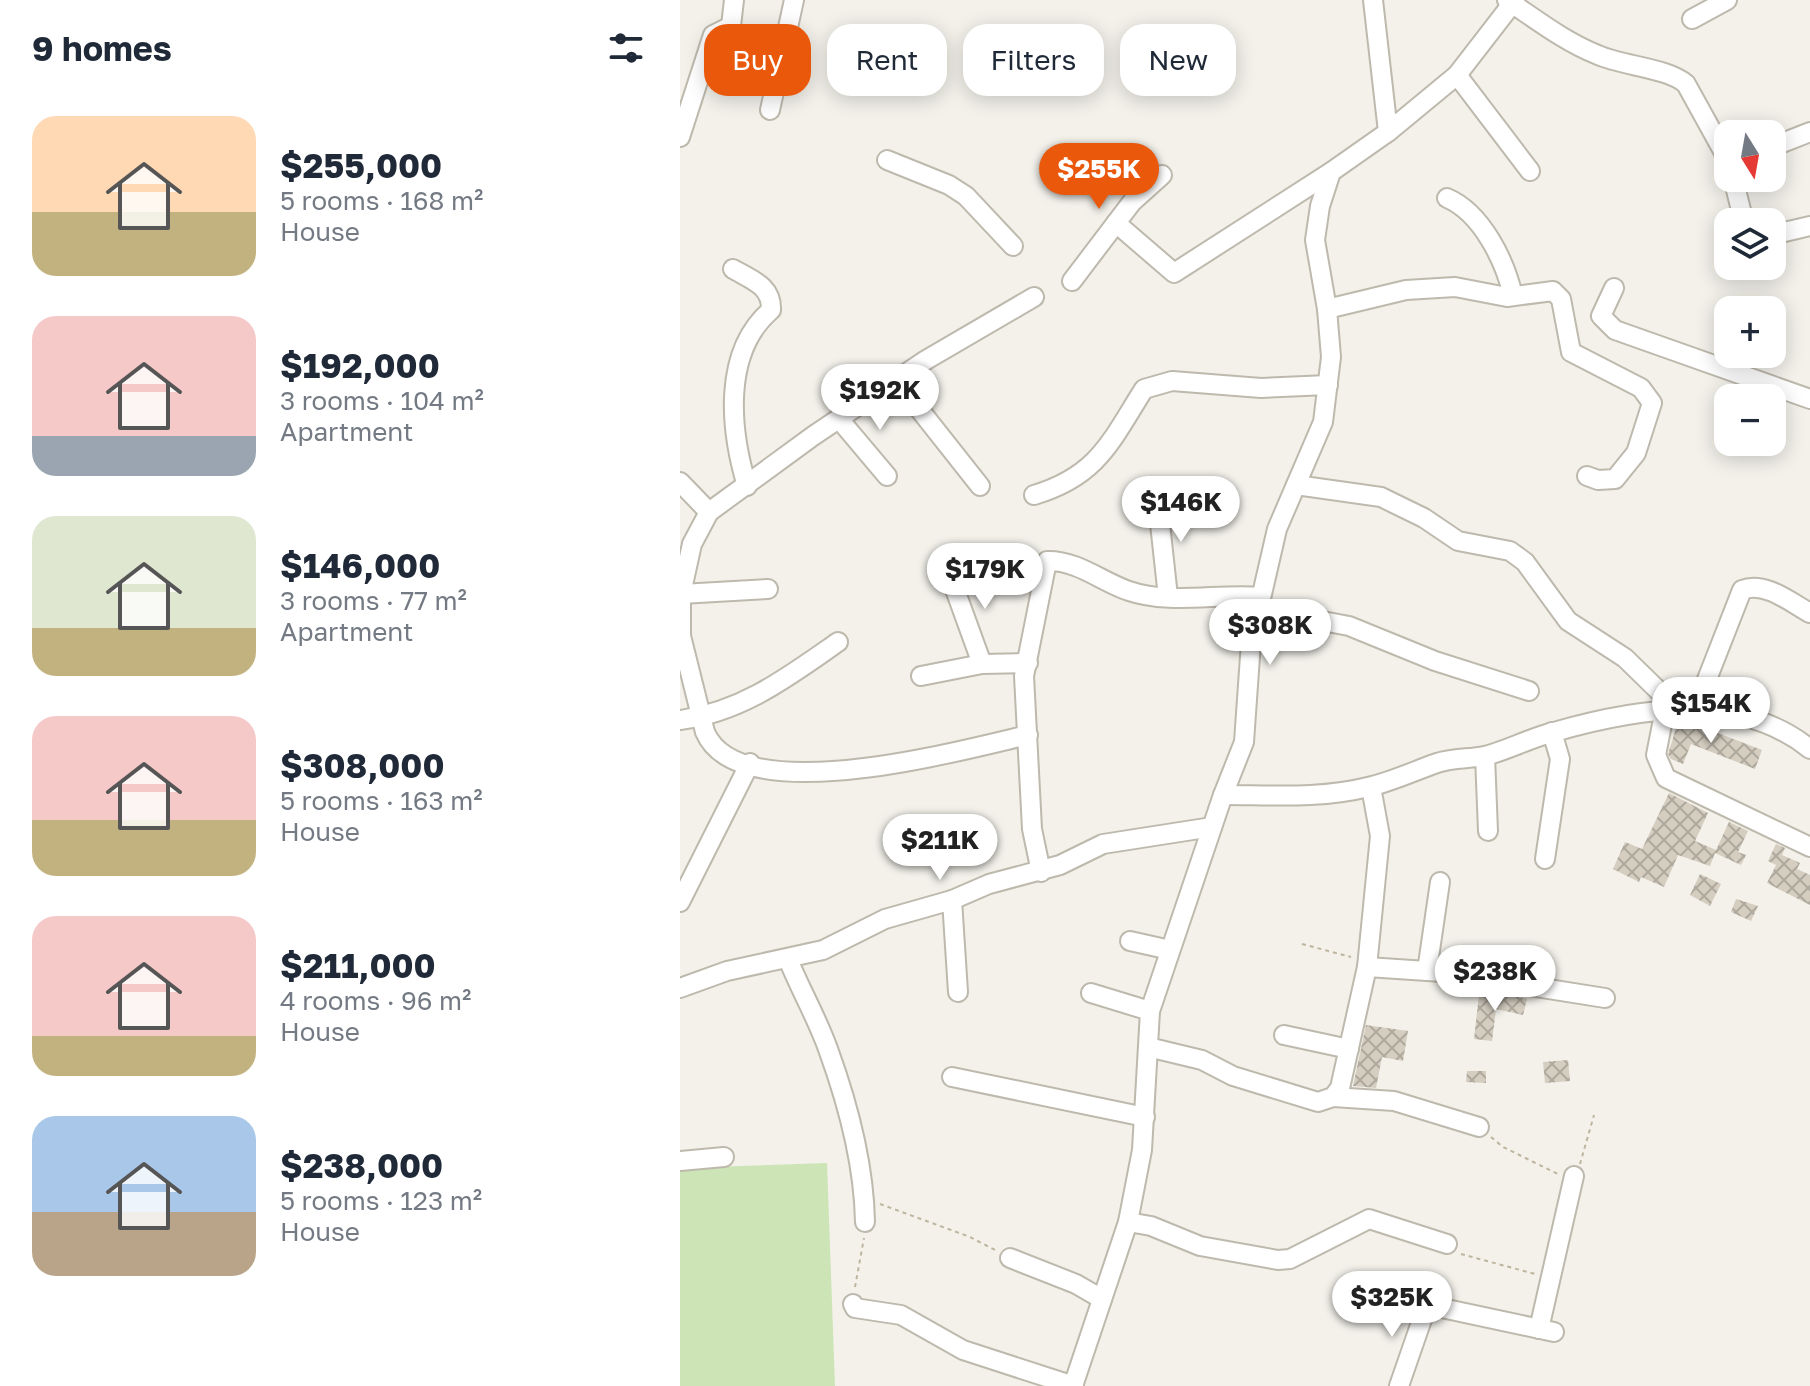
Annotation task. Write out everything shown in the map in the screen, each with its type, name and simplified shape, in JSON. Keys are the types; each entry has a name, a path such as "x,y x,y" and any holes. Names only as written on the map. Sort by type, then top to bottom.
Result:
{"street":[{"path":"680,137 706,50 713,35 731,26 734,0"},
{"path":"770,110 794,0"},
{"path":"1373,0 1388,132"},
{"path":"1692,19 1727,0"},
{"path":"1116,223 1174,273 1388,132 1457,75 1511,1 1561,38 1598,55 1635,68 1677,76 1686,84 1714,135"},
{"path":"1457,75 1530,171"},
{"path":"1786,141 1810,132"},
{"path":"887,160 949,185 966,196 1013,246"},
{"path":"853,1304 855,1308 901,1315 963,1350 1073,1386 1128,1222 1145,1117 1150,1011 1244,742 1251,642 1277,529 1323,422 1331,357 1327,309 1315,240 1331,172"},
{"path":"1072,281 1132,202 1162,175"},
{"path":"1447,198 1469,213 1499,253 1513,296"},
{"path":"1786,232 1810,226"},
{"path":"733,269 766,288 772,298 771,310 758,321 745,341 733,404 733,435 747,486"},
{"path":"1327,309 1406,290 1455,287 1496,297 1553,291 1561,299 1571,352 1649,394 1652,403 1636,453 1615,479 1598,480 1587,476"},
{"path":"1614,288 1601,316 1615,330 1810,399"},
{"path":"1028,735 909,762 784,774 720,754 711,747 680,636 681,594 692,544 709,512 839,419 1034,297"},
{"path":"897,381 980,486"},
{"path":"1034,495 1065,486 1102,455 1144,389 1172,381 1261,388 1328,385"},
{"path":"839,419 887,476"},
{"path":"680,482 709,512"},
{"path":"1296,485 1381,497 1424,518 1458,541 1510,551 1525,562 1568,621 1625,658 1667,699 1656,755 1666,778 1810,847"},
{"path":"1157,496 1168,597"},
{"path":"1041,872 1032,829 1024,676 1047,561 1099,576 1130,591 1168,597 1260,603 1349,626 1435,661 1529,691"},
{"path":"949,573 982,664"},
{"path":"1695,710 1742,590 1752,586 1763,588 1810,613"},
{"path":"681,594 768,589"},
{"path":"680,720 701,717 765,693 838,642"},
{"path":"921,676 982,664 1028,663"},
{"path":"1223,795 1338,793 1371,787 1441,761 1485,756 1552,732 1665,711 1695,710 1746,715 1776,727 1810,749"},
{"path":"1545,859 1560,759 1552,732"},
{"path":"1485,756 1488,831"},
{"path":"680,902 750,763"},
{"path":"1333,1097 1340,1088 1367,964 1380,836 1371,787"},
{"path":"680,988 727,971 788,959 845,942 885,919 952,900 989,884 1041,872 1103,844 1212,827"},
{"path":"1427,971 1440,882"},
{"path":"952,900 958,992"},
{"path":"1130,941 1170,950"},
{"path":"788,959 828,1049 861,1166 865,1222"},
{"path":"1367,964 1605,998"},
{"path":"1091,993 1150,1011"},
{"path":"1284,1035 1349,1049"},
{"path":"1148,1047 1202,1060 1233,1076 1318,1102 1333,1097 1394,1101 1479,1127"},
{"path":"952,1077 1145,1117"},
{"path":"680,1161 724,1157"},
{"path":"1399,1386 1426,1308 1437,1307 1547,1330 1551,1278 1573,1180"},
{"path":"1128,1222 1151,1226 1200,1246 1278,1260 1290,1259 1369,1219 1447,1244"},
{"path":"1010,1258 1076,1284 1102,1299"}],"path":[{"path":"1302,944 1367,964"},
{"path":"1479,1127 1503,1147 1573,1180 1594,1115"},
{"path":"864,1198 970,1237 1010,1258"},
{"path":"853,1304 865,1222"},
{"path":"1447,1244 1465,1258 1551,1278"}],"green space":[{"path":"827,1163 835,1386 680,1386 680,1168"}],"building":[{"path":"1678,722 1689,722 1762,750 1755,769 1691,744 1683,764 1671,759 1668,754"},
{"path":"1669,793 1708,813 1695,841 1716,850 1729,822 1748,831 1738,852 1746,855 1741,865 1715,853 1710,866 1678,855 1664,887 1641,877 1639,882 1613,869 1625,842 1642,849"},
{"path":"1776,844 1785,848 1782,855 1800,863 1797,869 1810,875 1810,905 1767,883 1776,865 1768,861"},
{"path":"1700,874 1721,884 1710,906 1690,895"},
{"path":"1736,899 1758,906 1751,921 1731,912"},
{"path":"1505,994 1527,999 1523,1015 1496,1009 1492,1041 1474,1039 1479,995 1504,998"},
{"path":"1366,1025 1408,1031 1403,1061 1382,1057 1376,1088 1353,1086"},
{"path":"1568,1060 1570,1081 1545,1083 1543,1062"},
{"path":"1467,1071 1486,1071 1486,1083 1466,1082"}]}
